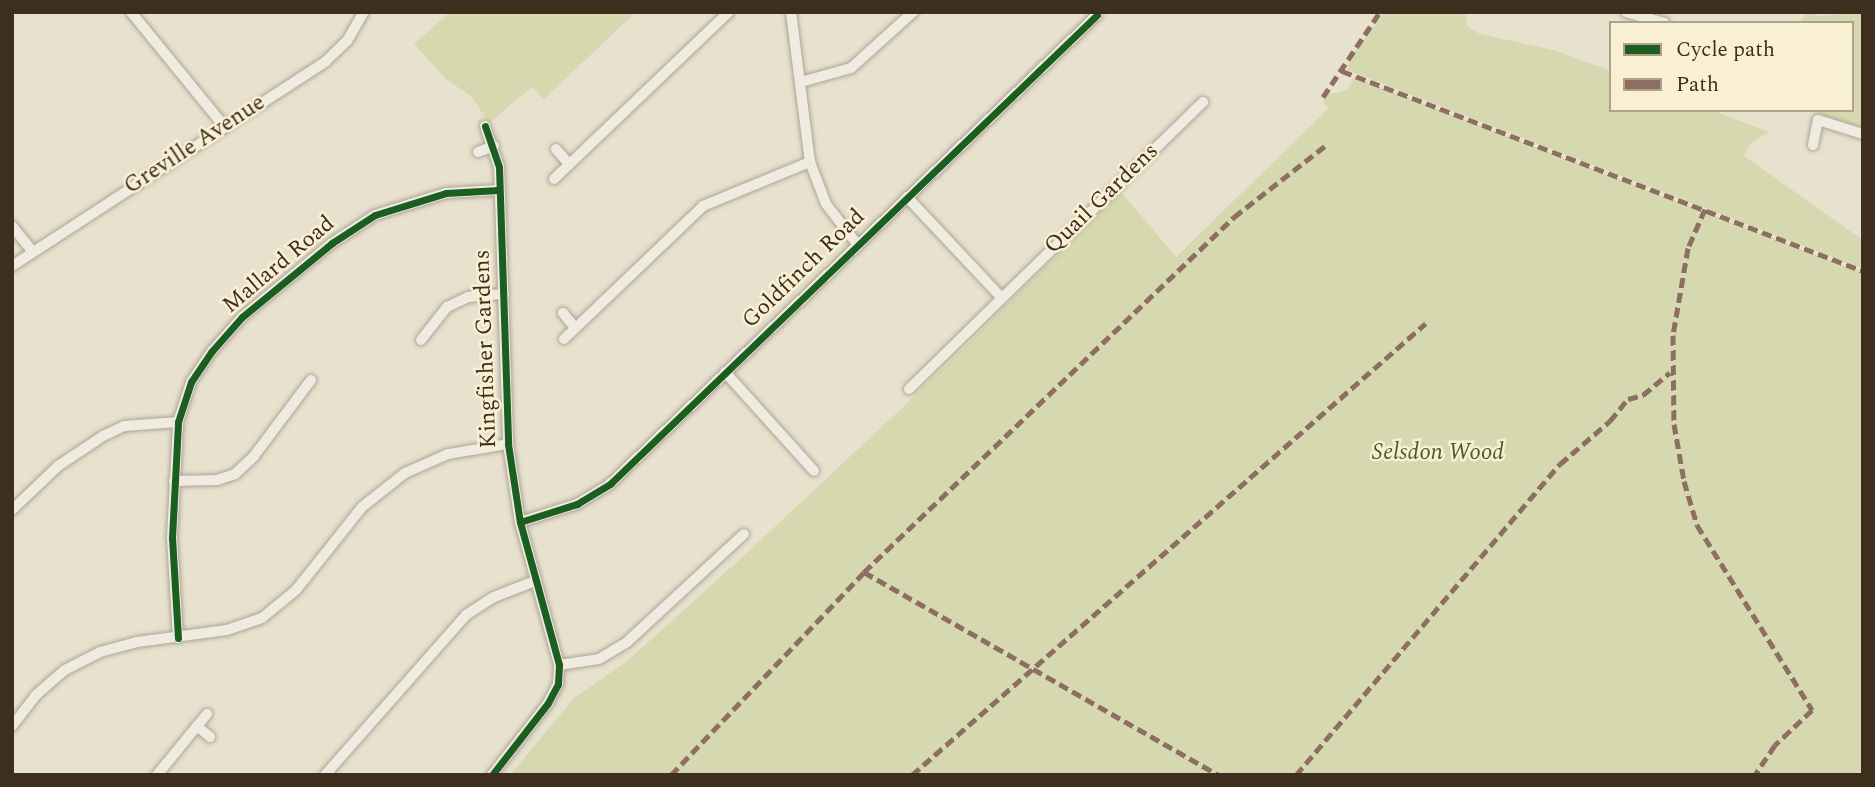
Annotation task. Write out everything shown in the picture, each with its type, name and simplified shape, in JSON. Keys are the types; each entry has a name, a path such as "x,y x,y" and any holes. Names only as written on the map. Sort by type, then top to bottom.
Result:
{"street":[{"path":"131,12 223,125"},
{"name":"Greville Avenue","path":"12,266 223,125 326,61 347,41 364,12"},
{"path":"554,179 729,12"},
{"path":"791,12 810,162 826,204 856,244"},
{"path":"801,82 851,68 913,12"},
{"path":"1629,13 1657,21"},
{"name":"Goldfinch Road","path":"520,522 577,504 610,484 856,244 1097,15"},
{"name":"Quail Gardens","path":"909,389 1203,102"},
{"path":"1813,145 1818,120 1863,134"},
{"name":"Kingfisher Gardens","path":"485,126 494,146 499,190 508,444 520,522 535,581 555,639 559,665 558,684 548,703 492,775"},
{"path":"478,152 494,146"},
{"path":"556,149 569,164"},
{"path":"564,339 703,206 810,162"},
{"name":"Mallard Road","path":"178,638 172,538 178,422 191,382 212,351 242,317 332,243 375,215 411,201 446,193 499,190"},
{"path":"907,197 1001,297"},
{"path":"12,226 33,252"},
{"path":"421,340 447,307 468,297 504,294"},
{"path":"563,313 575,328"},
{"path":"419,321 430,328"},
{"path":"725,372 814,471"},
{"path":"174,481 217,480 235,474 254,456 311,380"},
{"path":"12,510 58,467 103,436 124,425 178,422"},
{"path":"12,726 36,695 65,670 100,652 227,630 262,618 296,590 362,508 405,472 448,454 508,444"},
{"path":"559,665 599,659 627,642 744,534"},
{"path":"325,775 466,615 494,597 535,581"},
{"path":"157,775 207,714"},
{"path":"197,726 210,737"}],"green space":[{"path":"450,12 636,12 544,99 532,87 489,123 472,97 446,79 414,44"},
{"path":"1385,12 1465,12 1467,26 1480,34 1554,50 1609,70 1609,112 1716,112 1769,132 1751,143 1744,156 1863,240 1863,269 1347,70 1350,58"},
{"path":"1809,12 1819,16 1863,12 1863,128 1812,112 1854,112 1854,21 1800,21"},
{"name":"Selsdon Wood","path":"1354,77 1863,273 1863,775 510,775 575,697 625,663 737,562 903,407 1121,192 1176,257 1329,108 1323,102 1329,94 1347,90"}],"marked path":[{"path":"1323,97 1380,12"},
{"path":"1342,71 1863,271"},
{"path":"671,775 864,572 1234,217 1326,145"},
{"path":"1705,209 1688,248 1673,335 1674,424 1684,481 1697,525 1812,710 1775,745 1755,775"},
{"path":"912,775 1426,323"},
{"path":"1296,775 1560,464 1610,421 1628,399 1643,395 1670,372"},
{"path":"864,572 1218,775"}],"cycle path":[{"path":"520,522 577,504 610,484 1097,15"},
{"path":"485,126 499,167 508,444 520,522 559,665 558,684 548,703 492,775"},
{"path":"178,638 172,538 178,422 191,382 212,351 242,317 332,243 375,215 446,193 499,190"}]}
